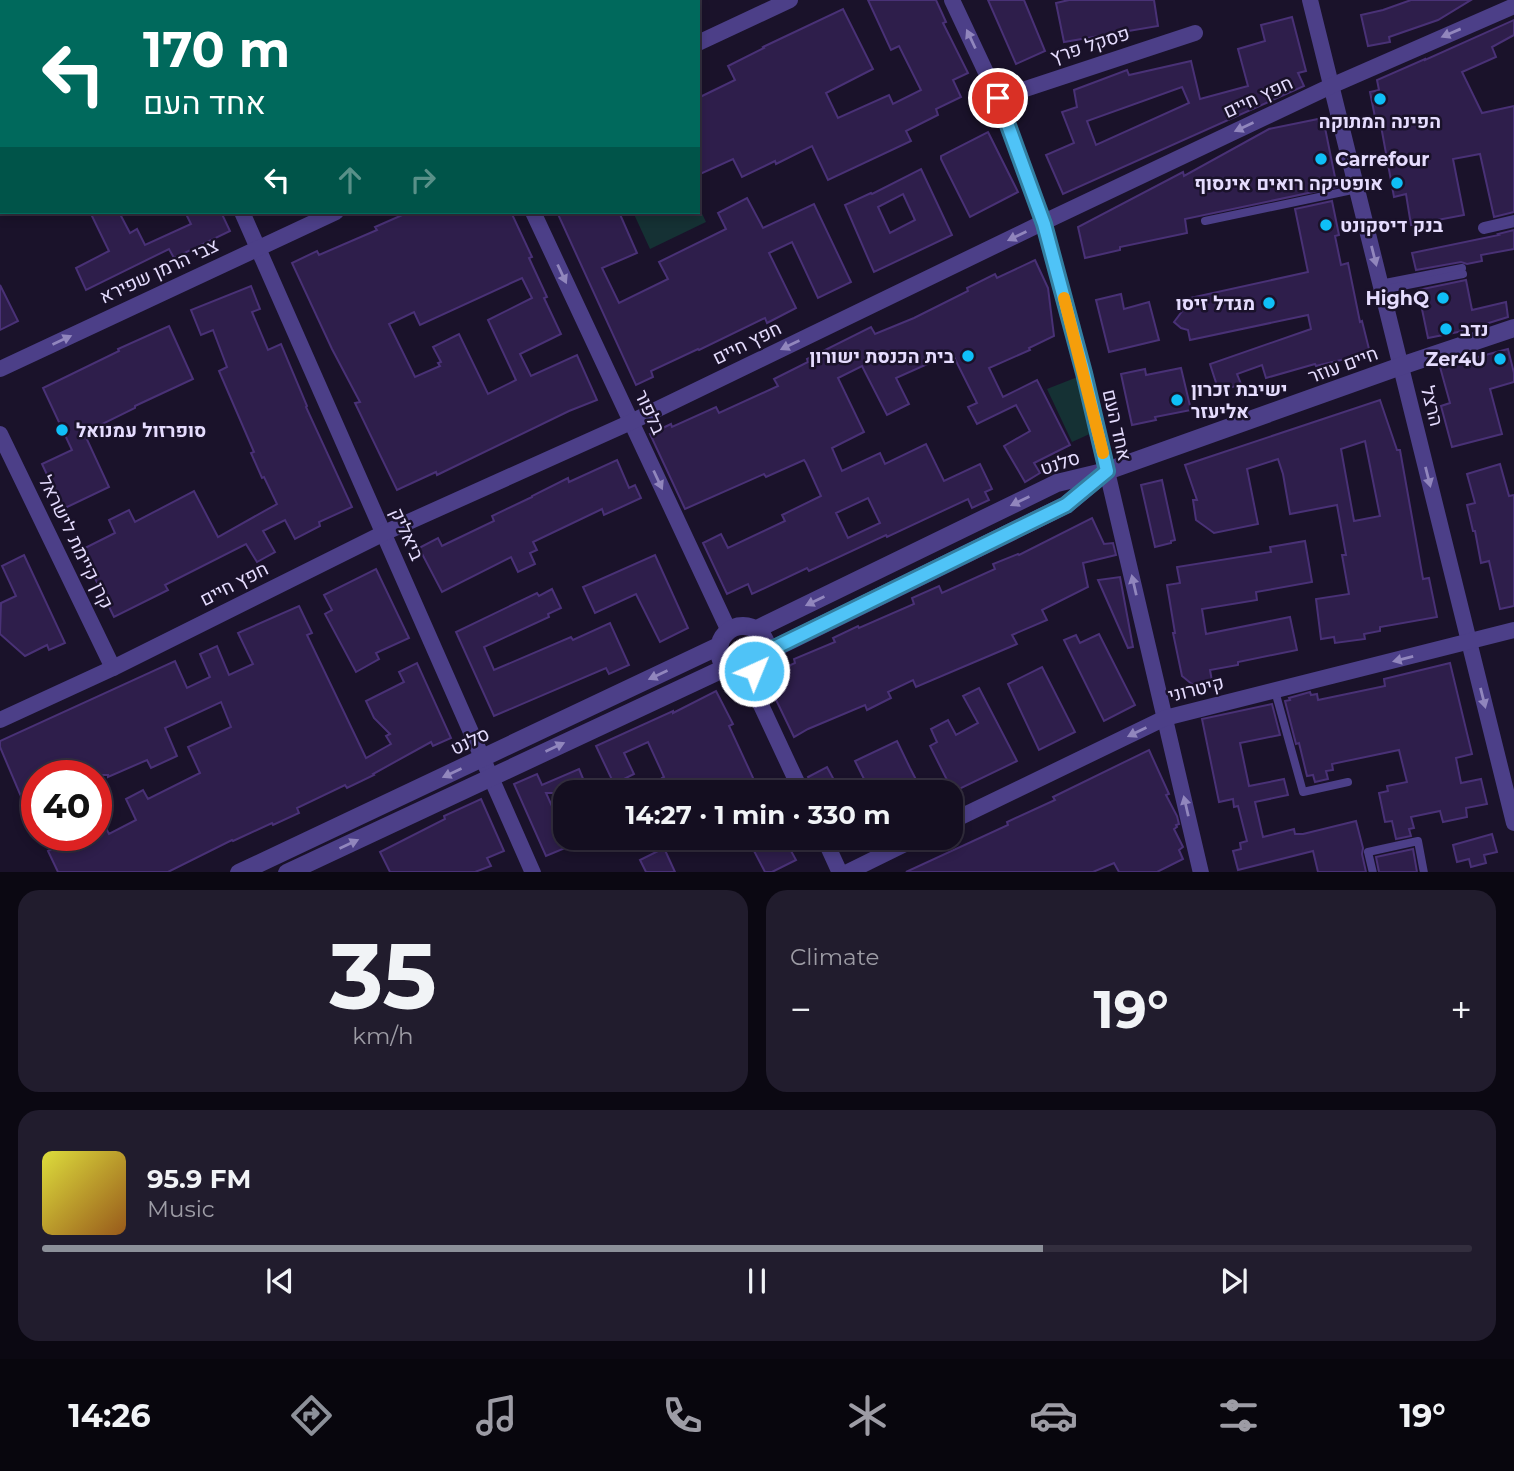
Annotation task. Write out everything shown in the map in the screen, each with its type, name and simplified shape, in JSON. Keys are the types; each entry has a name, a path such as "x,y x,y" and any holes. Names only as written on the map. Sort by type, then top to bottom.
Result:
{"street":[{"path":"700,42 790,0"},
{"name":"אחד העם","path":"952,0 998,98 1044,222 1084,373 1202,872"},
{"name":"הרצל","path":"1310,0 1514,822"},
{"name":"חפץ חיים","path":"0,720 113,668 384,533 631,422 1331,86 1514,6"},
{"name":"פסקל פרץ","path":"998,98 1195,33"},
{"name":"ביאליק","path":"243,214 533,872"},
{"name":"צבי הרמן שפירא","path":"0,369 332,214"},
{"name":"בלפור","path":"534,214 631,422 724,638"},
{"path":"1484,228 1514,221"},
{"name":"חיים עוזר","path":"1107,471 1514,328"},
{"name":"קרן קיימת לישראל","path":"0,434 113,668"},
{"name":"סלנט","path":"755,629 1057,483 1107,471"},
{"name":"סלנט","path":"766,652 1066,505 1107,471"},
{"path":"742,626 755,629 764,639 765,659 754,671 732,671 722,661 724,638 742,626"},
{"name":"קיטרוני","path":"963,816 1165,718 1514,630"},
{"name":"סלנט","path":"241,872 483,758 724,638"},
{"path":"289,872 727,667"},
{"path":"746,673 796,780"},
{"path":"829,850 840,872"},
{"path":"848,872 892,850"}],"lane":[{"path":"1205,221 1357,189"},
{"path":"1381,287 1462,271"},
{"path":"1275,691 1303,792 1348,782"},
{"path":"1373,872 1368,852 1418,841 1424,872"}],"green space":[{"path":"700,209 706,222 650,249 634,214 700,214"},
{"path":"1080,376 1094,432 1072,442 1047,389"}],"building":[{"path":"868,0 936,0 946,22 943,23 968,73 953,80 961,97 936,109 938,115 906,131 911,141 828,180 812,146 742,177 733,159 700,174 700,97 735,80 728,66 843,9 873,69 826,93 838,118 889,95 893,104 921,90 899,46 891,50"},
{"path":"988,0 1024,0 1045,51 1016,64"},
{"path":"1069,0 1154,0 1158,26 1064,42 1056,3"},
{"path":"1411,0 1471,0 1438,20 1389,37 1390,42 1368,46 1361,15"},
{"path":"1292,17 1306,71 1298,73 1304,86 1063,194 1046,155 1074,143 1062,112 1077,107 1074,90 1127,70 1129,75 1191,61 1200,99 1248,86 1238,49 1265,41 1261,25","holes":["1182,87 1189,103 1096,145 1087,121"]},
{"path":"1514,20 1514,35 1492,47 1496,57 1462,72 1482,113 1514,106 1514,212 1494,217 1480,154 1453,159 1464,215 1411,225 1406,194 1394,197 1381,126 1377,127 1370,92 1379,90 1377,80"},
{"path":"1323,118 1337,187 1185,219 1187,233 1120,247 1120,250 1085,258 1078,227 1183,172 1184,176 1269,129"},
{"path":"988,132 1018,192 970,217 941,156"},
{"path":"921,169 952,235 874,272 845,205","holes":["903,194 915,220 890,233 878,207"]},
{"path":"747,198 763,228 814,204 851,282 818,298 792,242 769,253 796,308 767,323 765,318 651,371 653,377 636,385 558,214 620,214 637,253 602,268 619,303 668,279 659,262 726,229 718,213"},
{"path":"1332,201 1339,235 1335,236 1341,265 1348,263 1360,322 1362,321 1370,353 1316,366 1315,364 1266,378 1262,365 1237,374 1241,384 1219,392 1210,364 1311,329 1308,315 1190,340 1188,330 1174,322 1183,310 1181,300 1308,272 1295,209"},
{"path":"91,214 120,214 130,233 137,229 145,245 191,224 186,214 222,214 230,231 174,258 169,249 86,290 76,268 109,251"},
{"path":"404,214 512,214 532,257 529,258 547,297 544,298 561,334 520,354 531,376 577,355 597,400 437,475 436,472 397,490 355,403 360,402 292,263 317,251 319,255 377,230 375,227","holes":["522,278 532,298 488,320 516,380 488,394 459,334 433,347 441,362 438,363 440,366 415,377 389,324 414,312 420,325"]},
{"path":"1514,230 1514,249 1481,255 1482,261 1416,270 1412,253"},
{"path":"1035,260 1048,288 1054,336 989,368 1003,397 1037,380 1070,445 1034,463 1040,473 1025,482 1004,446 1030,431 1016,405 977,424 968,407 977,403 952,353 896,378 909,404 887,415 862,366 838,378 864,432 832,448 842,471 880,453 885,464 926,444 944,481 980,464 992,489 985,492 989,500 972,508 968,499 887,537 886,535 809,571 807,568 752,594 748,584 727,594 703,543 721,534 728,548 785,521 782,515 821,496 806,463 804,460 766,477 764,474 685,509 650,434 716,407 719,413 778,386 774,379 871,327 875,334 968,291 967,288 995,274 997,278","holes":["868,498 880,523 848,538 836,513"]},
{"path":"1466,280 1472,310 1506,302 1508,317 1463,331 1428,338 1418,290"},
{"path":"0,285 18,321 0,330"},
{"path":"251,286 260,309 252,312 268,350 281,344 306,407 352,507 319,522 320,526 295,539 285,520 263,531 275,552 257,562 246,544 165,585 168,590 114,617 81,550 115,533 109,520 129,510 135,522 194,491 218,537 277,504 251,453 254,452 219,371 227,367 213,330 201,335 191,310"},
{"path":"1121,294 1124,309 1149,302 1159,340 1109,352 1096,300"},
{"path":"169,326 193,379 84,433 109,487 63,509 42,464 72,450 43,388"},
{"path":"1508,349 1514,382 1490,389 1502,434 1452,447 1441,406 1450,403 1440,367"},
{"path":"1181,368 1191,410 1132,425 1121,374 1145,369 1146,375"},
{"path":"1380,400 1397,450 1400,450 1423,579 1429,578 1437,617 1380,627 1380,631 1364,634 1365,639 1335,643 1334,637 1321,639 1316,599 1349,594 1342,555 1346,555 1337,505 1290,514 1278,459 1247,469 1258,524 1214,533 1196,520 1193,500 1197,500 1185,465","holes":["1365,441 1380,516 1354,521 1341,449"]},
{"path":"617,460 629,488 635,485 641,498 604,515 602,509 533,542 537,550 530,553 535,564 518,572 511,557 442,592 419,548 438,538 442,546 494,521 492,516 568,478 569,482"},
{"path":"1500,464 1509,496 1514,495 1514,606 1500,609 1489,561 1481,563 1473,531 1467,505 1475,503 1467,474"},
{"path":"1162,480 1175,540 1155,547 1141,485"},
{"path":"1092,518 1104,544 1113,543 1116,555 1083,563 1088,587 1042,610 1047,620 1012,635 1017,644 916,687 913,680 888,692 891,698 867,710 865,705 794,737 765,677 795,663 794,659 835,642 833,638 914,604 912,598 939,586 942,593 995,569 993,564 1019,555"},
{"path":"1305,541 1312,582 1256,592 1257,600 1202,609 1206,634 1290,617 1297,650 1210,670 1212,681 1193,685 1182,676 1167,585 1180,583 1177,567 1271,552 1270,547"},
{"path":"24,555 65,643 49,650 47,645 25,656 0,634 1,603 16,596 2,566"},
{"path":"655,555 688,628 660,642 636,594 595,613 583,587"},
{"path":"376,569 409,638 376,653 379,659 356,672 325,614 332,610 324,595"},
{"path":"1120,577 1133,647 1128,648 1098,580"},
{"path":"552,589 561,608 548,614 549,617 484,647 494,670 610,623 629,665 609,674 606,668 494,716 456,632 537,593 539,596"},
{"path":"299,606 312,633 307,635 366,758 391,744 386,736 390,734 374,718 366,701 404,682 399,672 417,663 451,738 433,746 431,742 374,775 347,788 345,785 297,808 299,813 232,840 168,872 58,872 48,851 112,851 112,832 136,820 126,799 143,790 148,799 200,773 188,747 231,727 221,702 165,728 177,756 151,768 147,760 112,775 112,760 21,760 21,796 0,747 0,741 175,661 187,688 210,677 200,654 217,646 229,675 253,664 238,633"},
{"path":"1099,634 1135,705 1104,721 1064,640 1076,635 1080,643"},
{"path":"1450,663 1472,754 1456,758 1461,783 1481,779 1487,804 1466,808 1467,817 1443,822 1440,811 1411,817 1414,828 1409,829 1411,836 1396,839 1392,821 1385,822 1379,793 1388,791 1387,786 1407,782 1399,750 1332,764 1333,770 1326,771 1328,779 1315,782 1313,775 1307,776 1285,701 1310,692 1311,695 1317,694 1318,700 1385,686 1384,679"},
{"path":"1042,667 1075,732 1039,750 1008,684"},
{"path":"979,688 1017,761 963,787 963,780 947,780 930,746 937,742 931,729 948,720 956,735 978,723 963,696"},
{"path":"716,691 733,724 729,726 754,780 663,780 648,742 624,753 634,774 622,780 612,780 596,746"},
{"path":"1272,704 1280,735 1240,743 1249,786 1284,779 1288,795 1255,802 1263,837 1294,829 1295,834 1303,834 1356,821 1366,872 1318,872 1313,851 1238,870 1233,851 1241,849 1240,843 1247,841 1238,806 1234,807 1233,799 1219,802 1202,719"},
{"path":"897,741 916,780 864,780 855,761"},
{"path":"1149,750 1177,816 1179,824 1174,829 1183,847 1179,850 1183,859 1157,872 1119,872 1114,863 1093,872 906,872 954,850 963,850 963,846 1055,800 1053,797"},
{"path":"827,767 834,780 810,780 808,777"},
{"path":"579,769 584,780 554,780"},
{"path":"537,774 542,785 553,780 553,793 546,793 553,808 553,850 560,850 546,856 514,784"},
{"path":"481,799 504,851 487,858 491,866 475,872 390,872 380,852 445,819 444,816"},
{"path":"1492,834 1497,852 1484,855 1486,863 1471,867 1469,859 1457,862 1453,845"},
{"path":"1413,849 1417,872 1379,872 1376,857"},
{"path":"665,850 675,872 646,872 640,860"},
{"path":"754,850 791,850 796,860 772,872 765,872"}],"slow traffic":[{"path":"1064,298 1103,453"}],"place":[{"name":"הפינה המתוקה","path":"1380,99"},
{"name":"Carrefour","path":"1321,159"},
{"name":"אופטיקה רואים אינסוף","path":"1397,183"},
{"name":"בנק דיסקונט","path":"1326,225"},
{"name":"HighQ","path":"1443,298"},
{"name":"מגדל זיסו","path":"1269,303"},
{"name":"נדב","path":"1446,329"},
{"name":"בית הכנסת ישורון","path":"968,356"},
{"name":"Zer4U","path":"1500,359"},
{"name":"ישיבת זכרון אליעזר","path":"1177,400"},
{"name":"סופרזול עמנואל","path":"62,430"}],"route":[{"path":"754,671 765,659 766,652 1066,505 1107,471 1044,224 998,98"}]}
